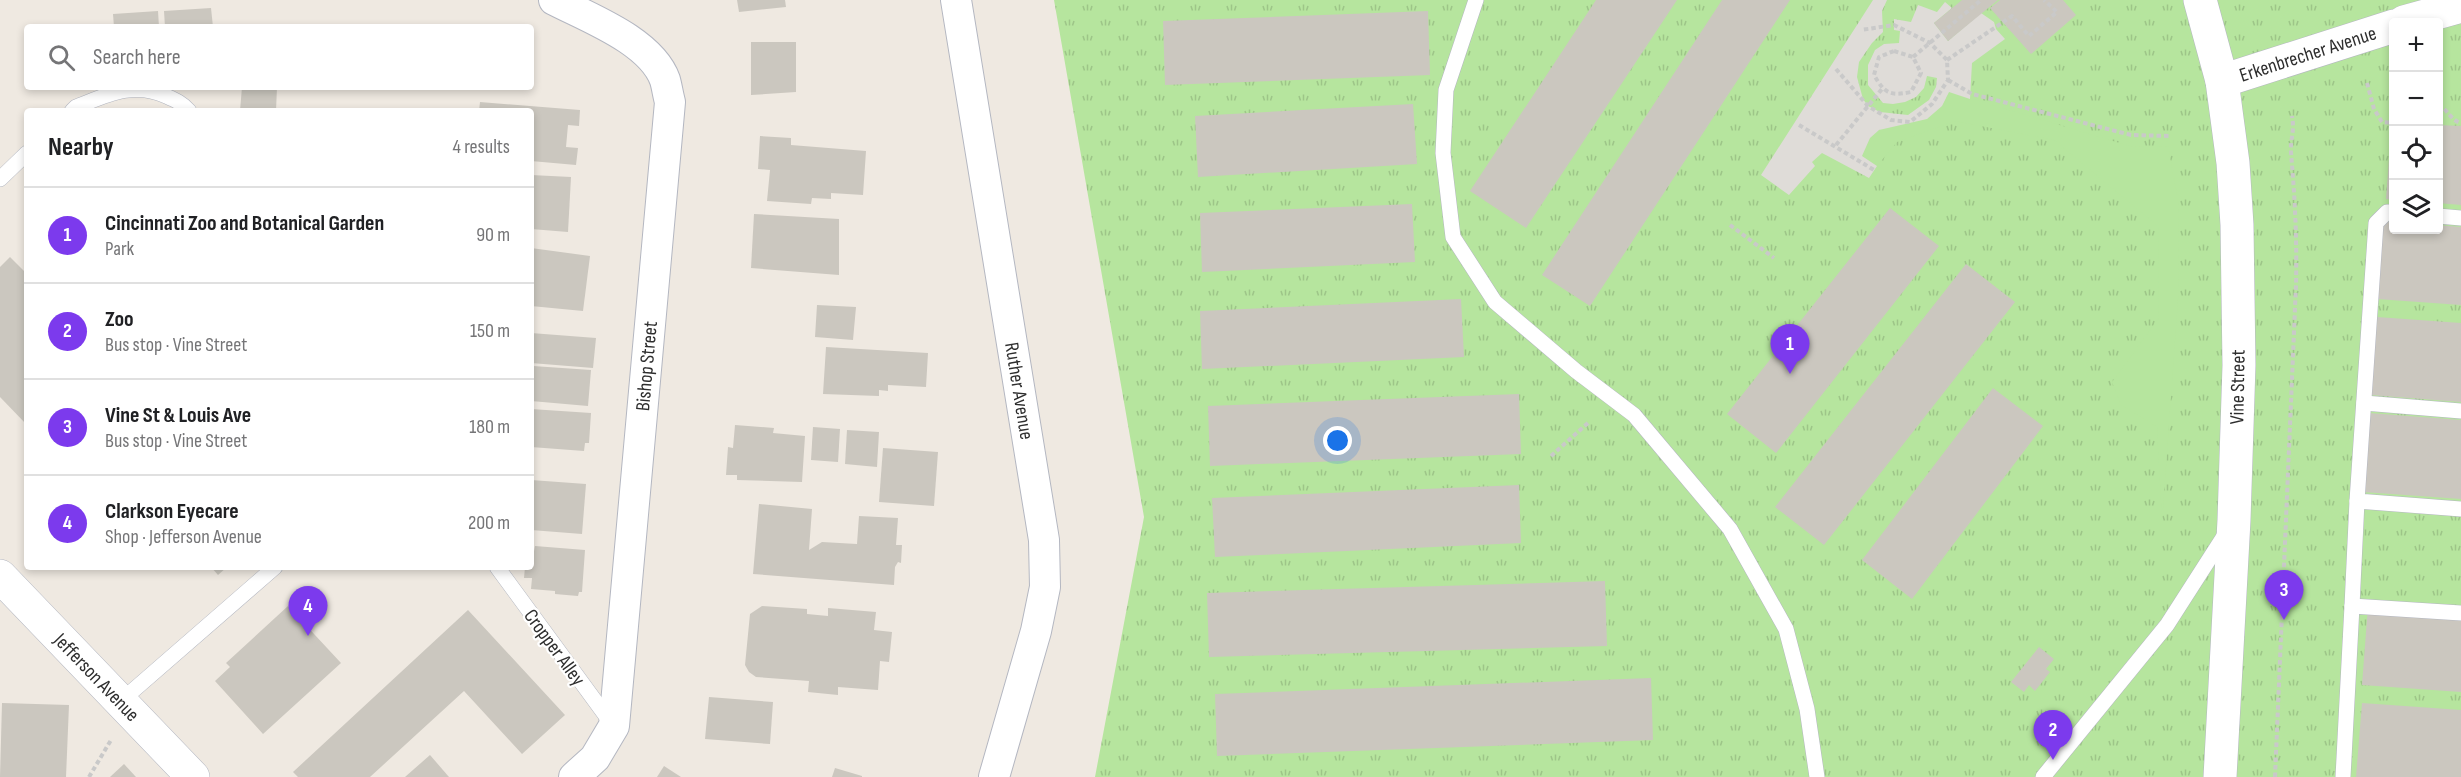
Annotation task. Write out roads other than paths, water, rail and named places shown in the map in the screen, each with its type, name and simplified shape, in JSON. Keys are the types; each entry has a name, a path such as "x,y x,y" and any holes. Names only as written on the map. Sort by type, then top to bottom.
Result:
{"main road":[{"name":"Vine Street","path":"2200,0 2222,81 2233,163 2237,225 2239,365 2234,520 2220,777"},
{"path":"2418,18 2461,6"},
{"name":"Erkenbrecher Avenue","path":"2222,81 2389,28"},
{"name":"Jefferson Avenue","path":"0,576 193,777"}],"street":[{"name":"Bishop Street","path":"554,0 632,42 651,57 664,78 670,102 614,726 595,758 574,777"},
{"name":"Ruther Avenue","path":"956,0 1044,540 1045,586 1036,631 994,777"}],"lane":[{"path":"1476,0 1446,90 1443,153 1453,237 1495,302 1576,371 1634,415 1730,529 1786,629 1807,709 1817,777"},
{"path":"76,108 118,90"},
{"path":"152,90 186,108"},
{"path":"0,179 24,156"},
{"path":"2343,777 2357,501 2376,223 2389,212"},
{"path":"2443,216 2461,218"},
{"path":"2364,403 2461,411"},
{"path":"2357,501 2461,509"},
{"path":"2043,777 2167,625 2234,520"},
{"path":"121,700 272,570"},
{"name":"Cropper Alley","path":"499,570 614,726"},
{"path":"2352,606 2461,613"}],"place":[{"name":"Cincinnati Zoo and Botanical Garden","path":"1790,374"},
{"name":"Vine St & Louis Ave","path":"2284,620"},
{"name":"Clarkson Eyecare","path":"308,636"},
{"name":"Zoo","path":"2053,760"}]}
